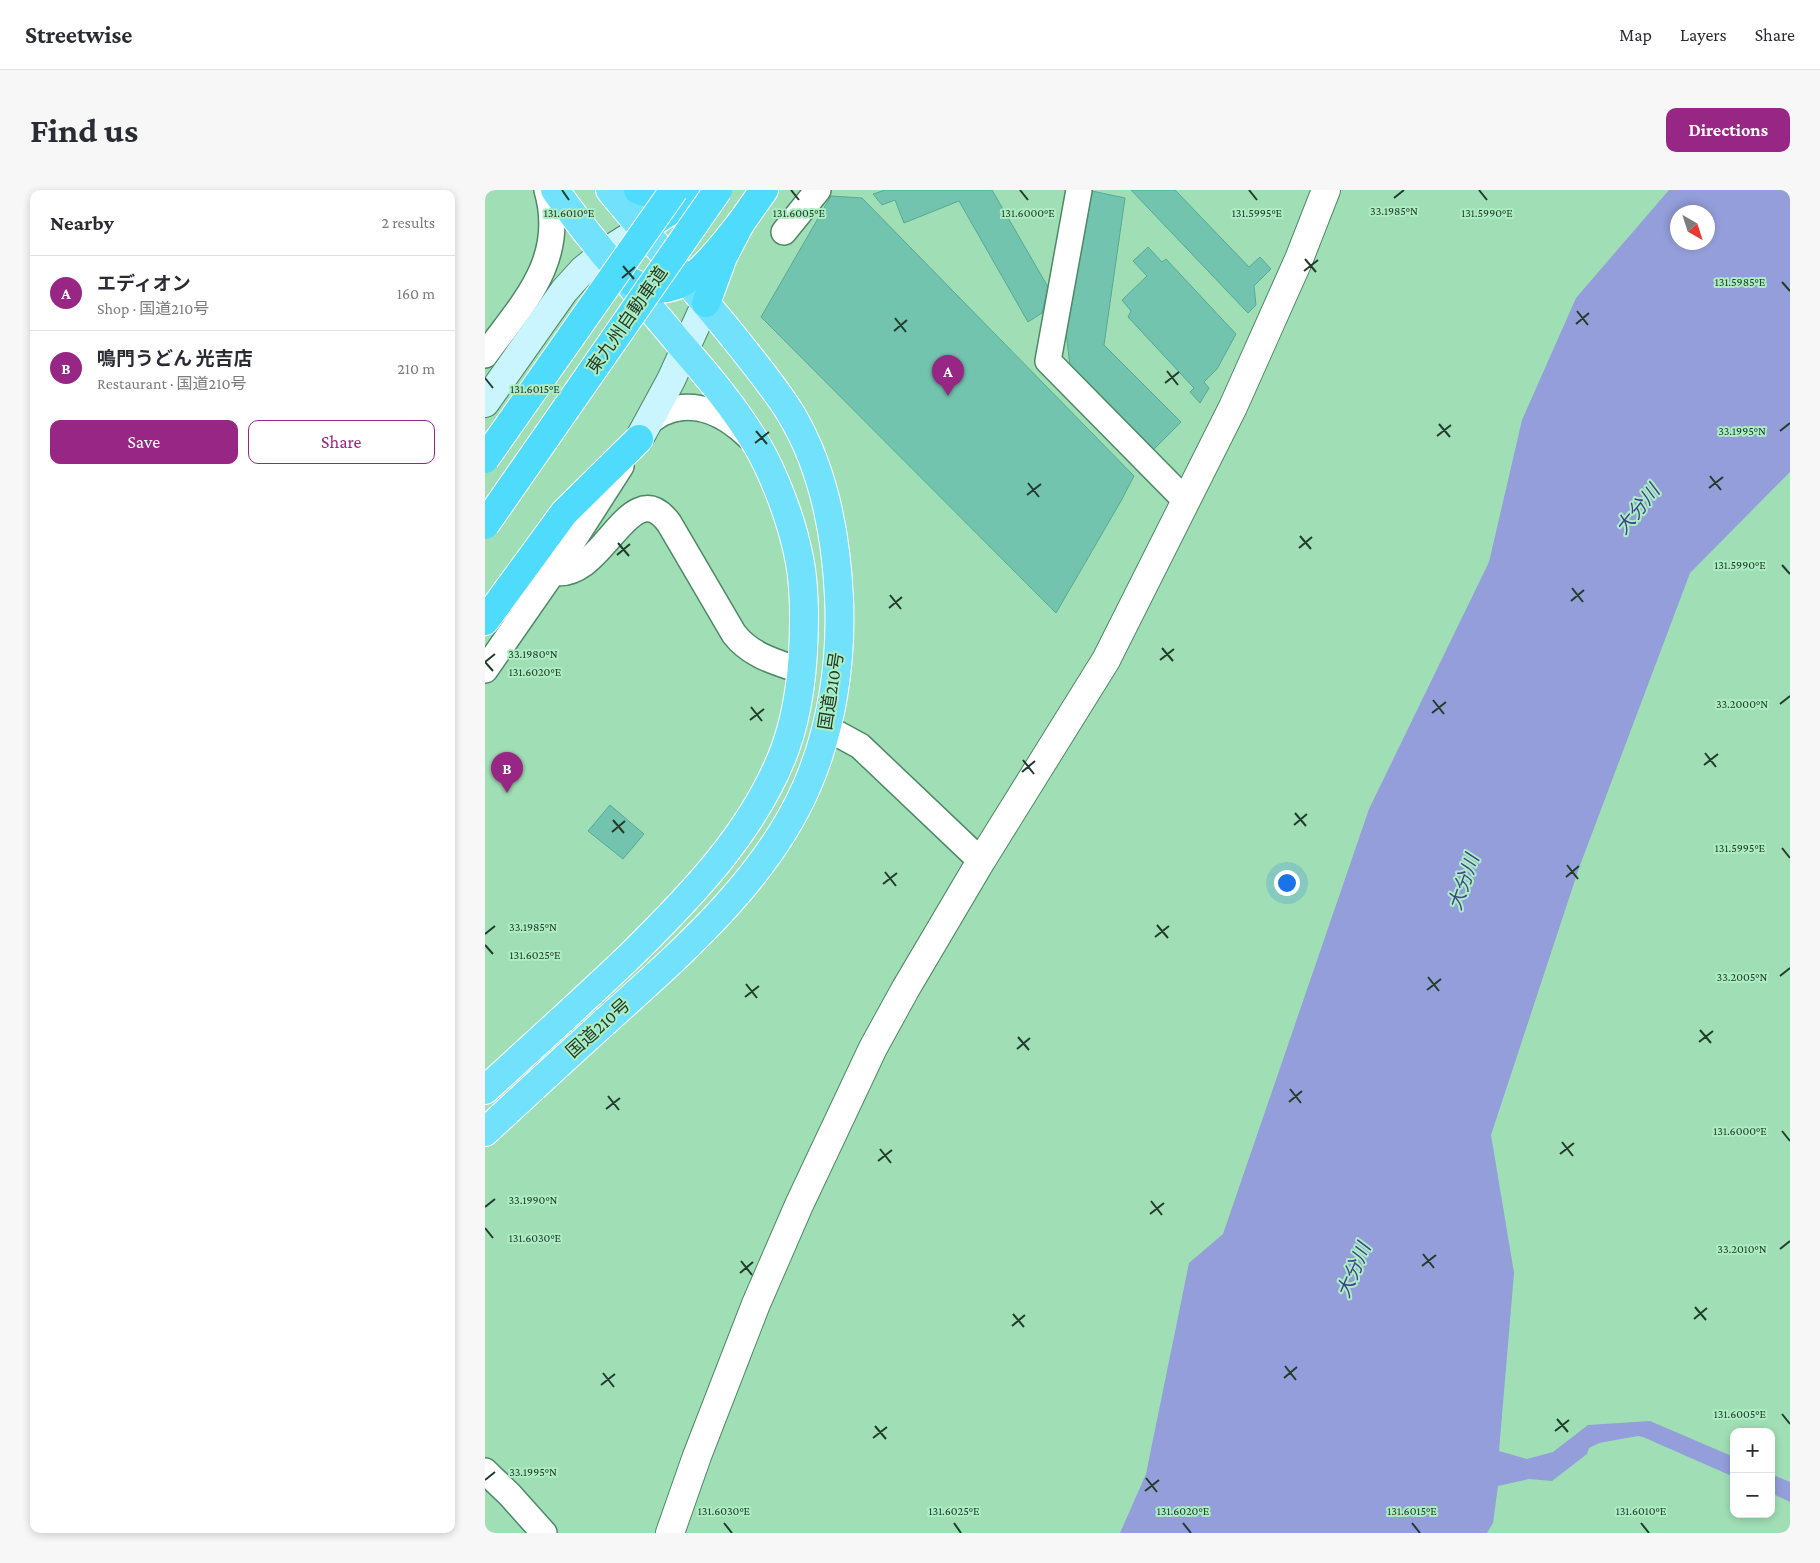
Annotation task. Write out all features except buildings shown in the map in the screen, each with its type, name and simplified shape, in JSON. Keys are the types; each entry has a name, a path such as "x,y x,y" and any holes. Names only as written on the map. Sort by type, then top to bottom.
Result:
{"highway":[{"name":"国道210号","path":"485,1090 601,984 647,939 722,857 749,820 768,788 785,748 797,703 802,671 804,640 803,596 799,554 774,480 759,447 735,410 712,380 604,254 555,190"},
{"name":"国道210号","path":"485,1132 683,949 733,897 773,846 805,790 827,728 839,650 840,616 831,521 805,442 772,387 687,280 609,190"},
{"path":"638,190 646,193 673,190"},
{"name":"東九州自動車道","path":"485,459 673,190"},
{"path":"642,229 700,190"},
{"name":"東九州自動車道","path":"485,525 718,190"},
{"path":"624,278 642,287 663,289 687,280 703,268 740,224 765,190"},
{"path":"705,302 723,257 740,224"},
{"path":"485,621 564,513 644,430"}],"main road":[{"path":"485,403 564,291 583,270 642,229"},
{"path":"644,430 671,380 705,302"}],"street":[{"path":"485,355 524,300 549,255 553,219 547,190"},
{"path":"784,232 818,190"},
{"path":"1079,190 1048,361 1186,501"},
{"path":"670,1533 697,1456 756,1304 799,1205 873,1048 906,988 981,862 1107,660 1233,407 1268,332 1326,190"},
{"path":"485,670 553,572 644,430 665,412 685,407 703,408 721,415 759,447"},
{"path":"553,572 561,574 576,570 591,558 635,512 644,508 652,508 661,512 669,523 733,634 755,654 802,671"},
{"path":"827,728 860,746 981,862"},
{"path":"485,1471 545,1533"}],"water":[{"name":"大分川","path":"1669,190 1790,190 1790,472 1690,573 1579,868 1491,1135 1514,1273 1499,1451 1527,1459 1553,1452 1588,1425 1650,1421 1730,1455 1730,1475 1638,1436 1599,1443 1589,1448 1587,1454 1552,1481 1529,1479 1498,1486 1493,1523 1487,1533 1120,1533 1146,1474 1189,1263 1223,1234 1369,809 1489,562 1522,420 1576,298"},
{"path":"1775,1476 1790,1482 1790,1502 1775,1495"}],"place":[{"name":"エディオン","path":"948,396"},
{"name":"鳴門うどん 光吉店","path":"507,793"}]}
